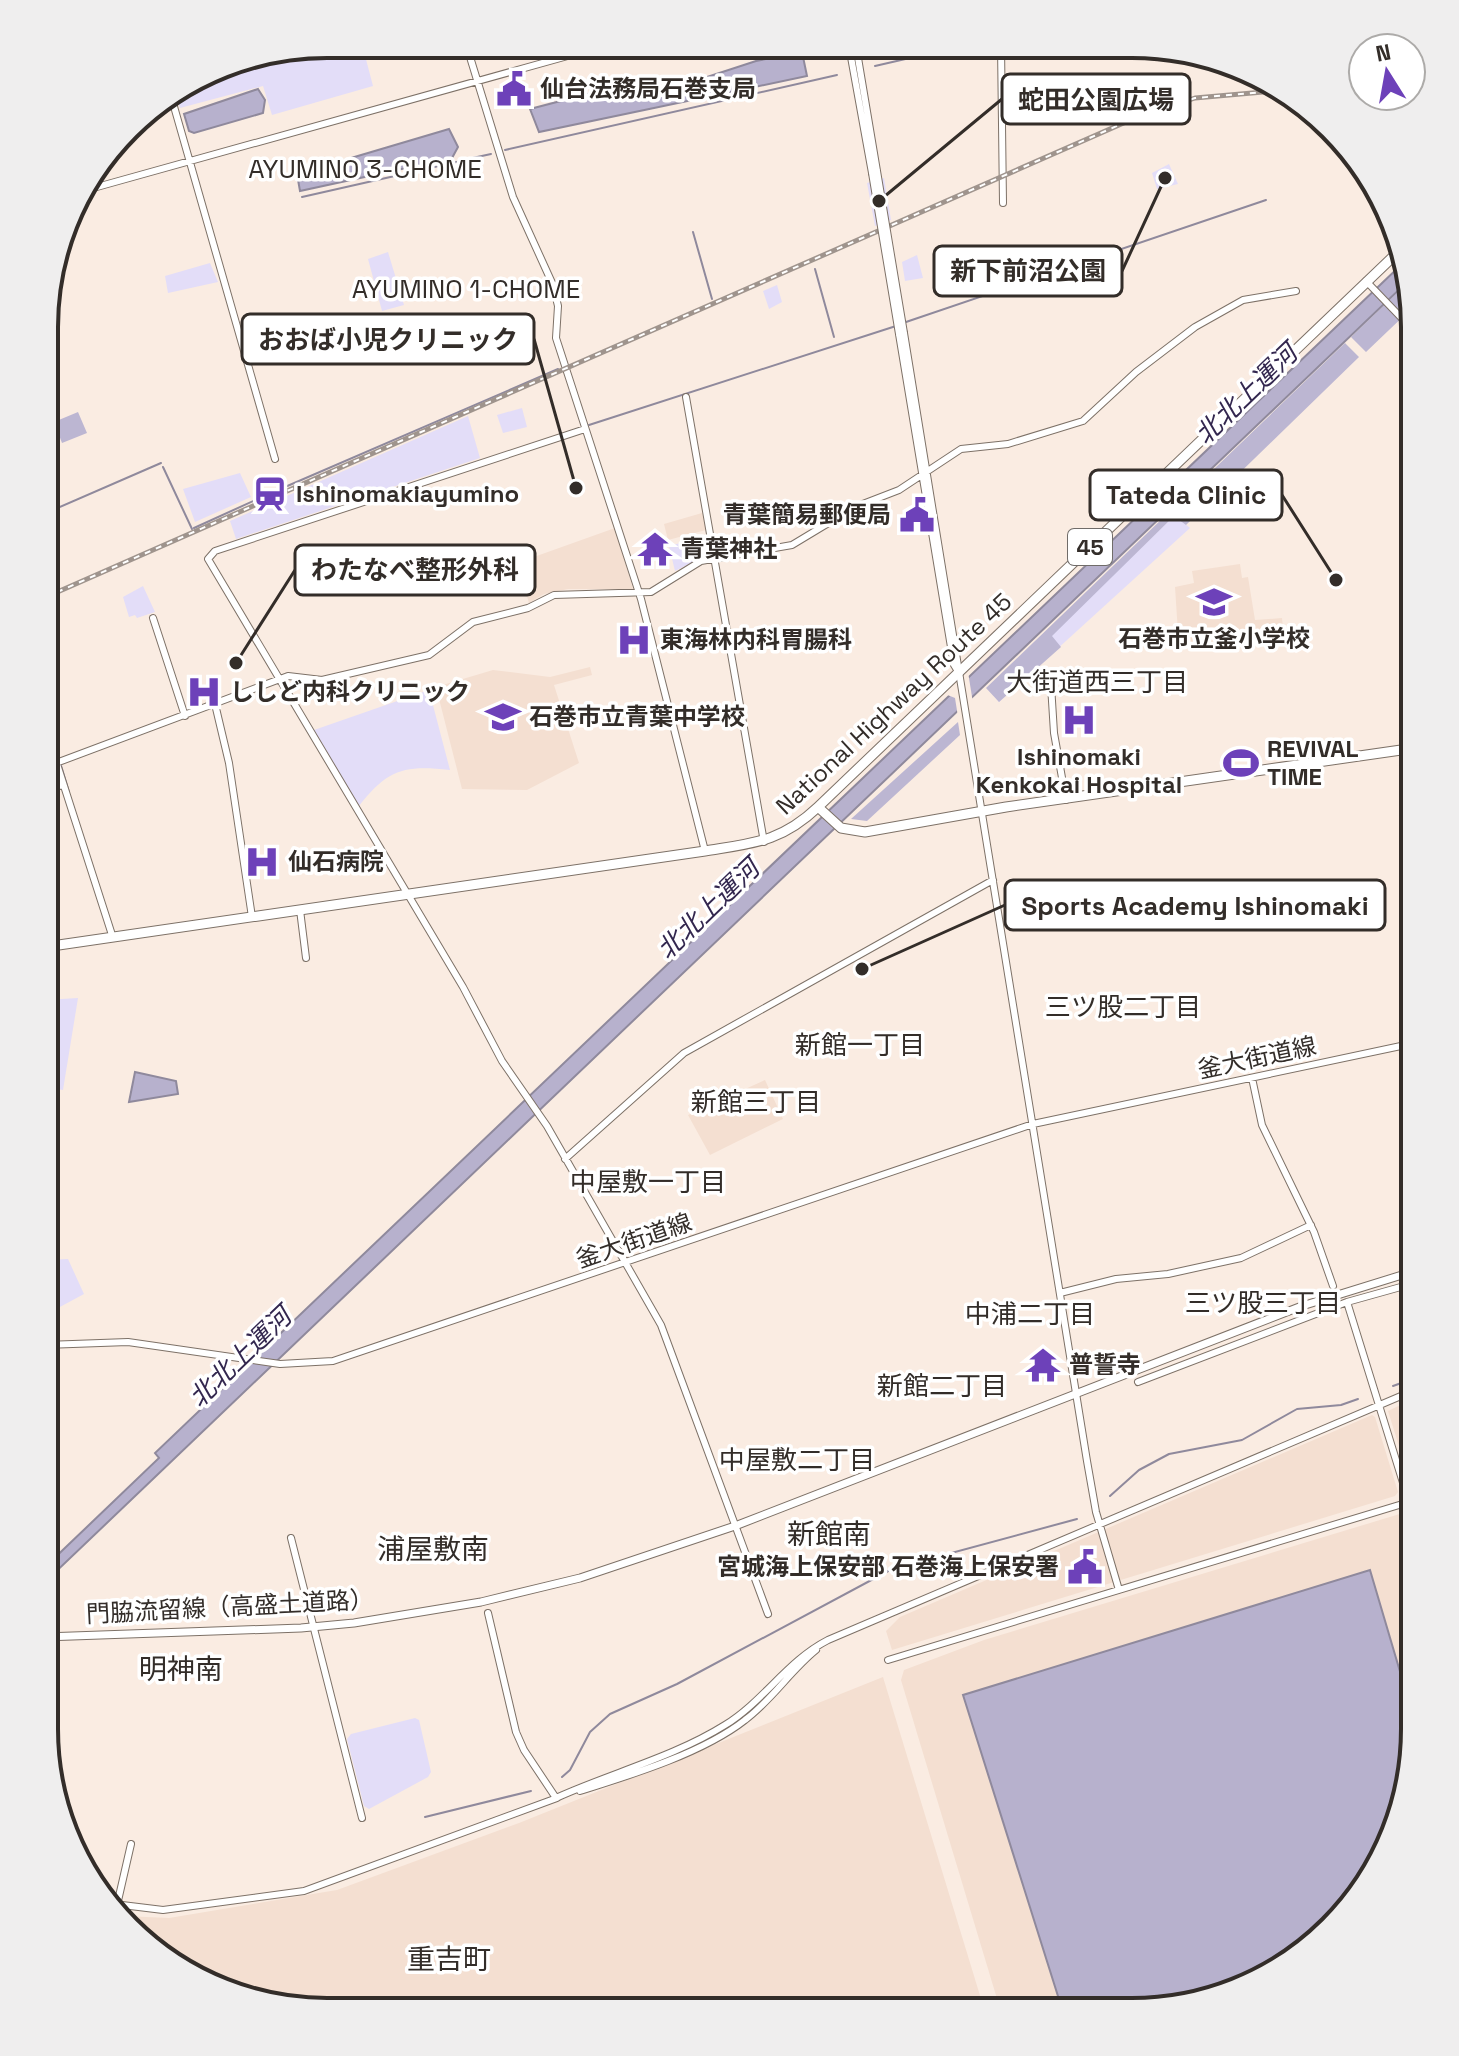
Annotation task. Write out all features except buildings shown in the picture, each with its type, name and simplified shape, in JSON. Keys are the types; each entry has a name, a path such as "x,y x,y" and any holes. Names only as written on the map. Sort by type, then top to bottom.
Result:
{"highway":[{"name":"National Highway Route 45","path":"58,945 764,842 795,828 820,809 1392,258"},
{"path":"820,809 841,828 865,832 982,811 1401,750"}],"main road":[{"name":"門脇流留線（高盛土道路）","path":"58,1636 314,1627 438,1611 536,1590 620,1567 735,1526 1314,1302 1400,1276"}],"street":[{"path":"470,58 513,197 553,285 558,306 556,338 639,593 705,851"},
{"path":"97,187 556,58"},
{"path":"851,58 874,172"},
{"path":"858,58 954,665 966,715 1099,1524 1119,1590"},
{"path":"1001,58 1003,203"},
{"path":"174,106 275,459"},
{"path":"1369,284 1400,316"},
{"path":"58,762 279,679 295,676 322,680 429,655 473,622 528,608 554,595 657,590 687,567 716,556 792,545 862,503 899,490 967,447 1008,444 1083,421 1136,372 1195,327 1243,300 1296,291"},
{"path":"686,397 764,842"},
{"path":"585,429 211,553 209,563 661,1325 768,1614"},
{"path":"153,618 185,716"},
{"path":"1051,685 1054,733 1066,800"},
{"path":"215,704 234,792 252,917"},
{"path":"58,770 113,938"},
{"path":"58,786 62,785"},
{"path":"565,1159 684,1053 993,880"},
{"path":"300,910 306,958"},
{"name":"釜大街道線","path":"58,1345 128,1342 280,1364 313,1364 352,1356 1033,1124 1400,1046"},
{"path":"1252,1078 1262,1125 1311,1225 1333,1286"},
{"path":"1060,1293 1116,1279 1168,1274 1241,1258 1311,1225"},
{"path":"1138,1382 1347,1302 1400,1287"},
{"path":"1347,1302 1400,1473"},
{"path":"126,1906 163,1910 304,1891 651,1765 731,1730 828,1640 1400,1396"},
{"path":"888,1660 1400,1505"},
{"path":"291,1538 362,1818"},
{"path":"488,1613 516,1732 524,1750 556,1798"},
{"path":"118,1897 131,1844"}],"shaded area":[{"path":"366,58 373,86 272,115 263,86 180,108 179,103 192,94 240,72 292,60"},
{"path":"803,58 807,76 539,132 530,109 649,78 655,94 756,61"},
{"path":"258,89 265,100 263,113 194,133 189,131 184,114"},
{"path":"449,129 458,147 452,158 300,191 297,174"},
{"path":"1169,164 1178,184 1157,189 1152,173"},
{"path":"884,178 891,220 875,226 867,183"},
{"path":"388,252 404,305 382,311 368,259"},
{"path":"917,255 923,278 905,281 902,262"},
{"path":"210,263 218,282 168,293 165,276"},
{"path":"1395,271 1399,290 58,1570 58,1555 159,1458 155,1453"},
{"path":"777,285 782,302 769,309 763,291"},
{"path":"1399,291 1401,319 1366,352 1351,337"},
{"path":"1345,343 1359,357 1186,525 1174,516 1052,636 1061,647 999,702 986,688"},
{"path":"522,408 527,427 503,433 497,415"},
{"path":"78,412 87,433 62,443 58,420"},
{"path":"468,416 480,458 236,539 230,521"},
{"path":"240,473 251,497 195,522 183,489"},
{"path":"702,513 706,530 668,540 664,524"},
{"path":"1175,515 1190,528 999,702 991,692"},
{"path":"615,528 633,589 568,589 544,594 529,603 517,563"},
{"path":"707,536 711,553 675,571 669,546"},
{"name":"石巻市立釜小学校","path":"1240,564 1242,578 1248,577 1255,620 1282,618 1284,639 1179,648 1175,587 1194,583 1192,571"},
{"path":"143,586 155,612 137,618 135,615 129,617 123,597"},
{"name":"石巻市立青葉中学校","path":"590,667 592,675 554,685 579,763 527,790 462,789 436,687 493,670 550,677"},
{"path":"429,690 450,770 420,768 398,772 379,784 359,806 314,730"},
{"path":"958,722 960,735 867,821 851,819"},
{"path":"78,998 63,1090 58,1089 58,999"},
{"path":"135,1072 176,1081 178,1094 129,1102"},
{"path":"765,1080 783,1119 710,1155 688,1115"},
{"path":"58,1259 68,1259 84,1294 58,1308"},
{"path":"1400,1405 1400,1450 1388,1411"},
{"path":"1372,1415 1398,1492 1395,1496 892,1650 886,1631 900,1617"},
{"path":"1400,1514 1400,1672 1370,1571 963,1695 1059,1998 997,1998 901,1680 904,1670 984,1640"},
{"path":"1370,1570 1400,1672 1400,1747 1396,1782 1387,1816 1356,1879 1310,1931 1282,1953 1219,1984 1185,1993 1132,1998 1059,1998 963,1695"},
{"path":"883,1677 981,1998 292,1996 224,1978 192,1962 163,1942 135,1916 169,1918 337,1890 519,1823"},
{"path":"415,1718 419,1720 431,1772 428,1777 369,1809 364,1806 347,1739 351,1734"}],"pier":[{"path":"968,672 973,703 958,717 955,698 945,694"}],"waterway":[{"path":"875,66 910,58"},
{"path":"505,150 837,75"},
{"path":"468,159 491,154"},
{"path":"302,197 461,161"},
{"path":"906,322 1266,200"},
{"path":"693,232 712,299"},
{"path":"815,269 834,337"},
{"path":"589,425 896,326"},
{"path":"285,487 558,369"},
{"path":"58,508 161,463"},
{"path":"163,467 192,529"},
{"path":"194,528 262,497"},
{"path":"58,756 69,792"},
{"path":"1393,1386 1400,1383"},
{"path":"1110,1496 1139,1470 1169,1454 1242,1440 1297,1409 1341,1405 1358,1399"},
{"path":"562,1777 570,1770 590,1732 610,1714 677,1684 892,1569 1077,1519"},
{"path":"425,1817 531,1791"}],"railway":[{"path":"58,592 1135,118 1195,98 1262,92"}],"place":[{"name":"仙台法務局石巻支局","path":"514,89"},
{"name":"新下前沼公園","path":"1165,178"},
{"name":"蛇田公園広場","path":"879,201"},
{"name":"おおば小児クリニック","path":"576,488"},
{"name":"Ishinomakiayumino","path":"270,494"},
{"name":"青葉簡易郵便局","path":"917,515"},
{"name":"青葉神社","path":"655,549"},
{"name":"Tateda Clinic","path":"1336,580"},
{"name":"石巻市立釜小学校","path":"1214,602"},
{"name":"東海林内科胃腸科","path":"634,640"},
{"name":"わたなべ整形外科","path":"236,663"},
{"name":"ししど内科クリニック","path":"204,692"},
{"name":"石巻市立青葉中学校","path":"503,717"},
{"name":"Ishinomaki Kenkokai Hospital","path":"1079,720"},
{"name":"REVIVAL TIME","path":"1241,763"},
{"name":"仙石病院","path":"262,862"},
{"name":"Sports Academy Ishinomaki","path":"862,969"},
{"name":"普誓寺","path":"1043,1365"},
{"name":"宮城海上保安部 石巻海上保安署","path":"1085,1567"}],"district":[{"name":"AYUMINO 3-CHOME","path":"365,169"},
{"name":"AYUMINO 1-CHOME","path":"466,289"},
{"name":"大街道西三丁目","path":"1097,682"},
{"name":"三ツ股二丁目","path":"1123,1007"},
{"name":"新館一丁目","path":"860,1045"},
{"name":"新館三丁目","path":"756,1102"},
{"name":"中屋敷一丁目","path":"648,1182"},
{"name":"三ツ股三丁目","path":"1263,1303"},
{"name":"中浦二丁目","path":"1030,1314"},
{"name":"新館二丁目","path":"942,1386"},
{"name":"中屋敷二丁目","path":"797,1460"},
{"name":"新館南","path":"829,1534"},
{"name":"浦屋敷南","path":"433,1549"},
{"name":"明神南","path":"181,1669"},
{"name":"重吉町","path":"449,1959"}],"water label":[{"name":"北北上運河","path":"1246,394"},
{"name":"北北上運河","path":"708,909"},
{"name":"北北上運河","path":"240,1357"}]}
